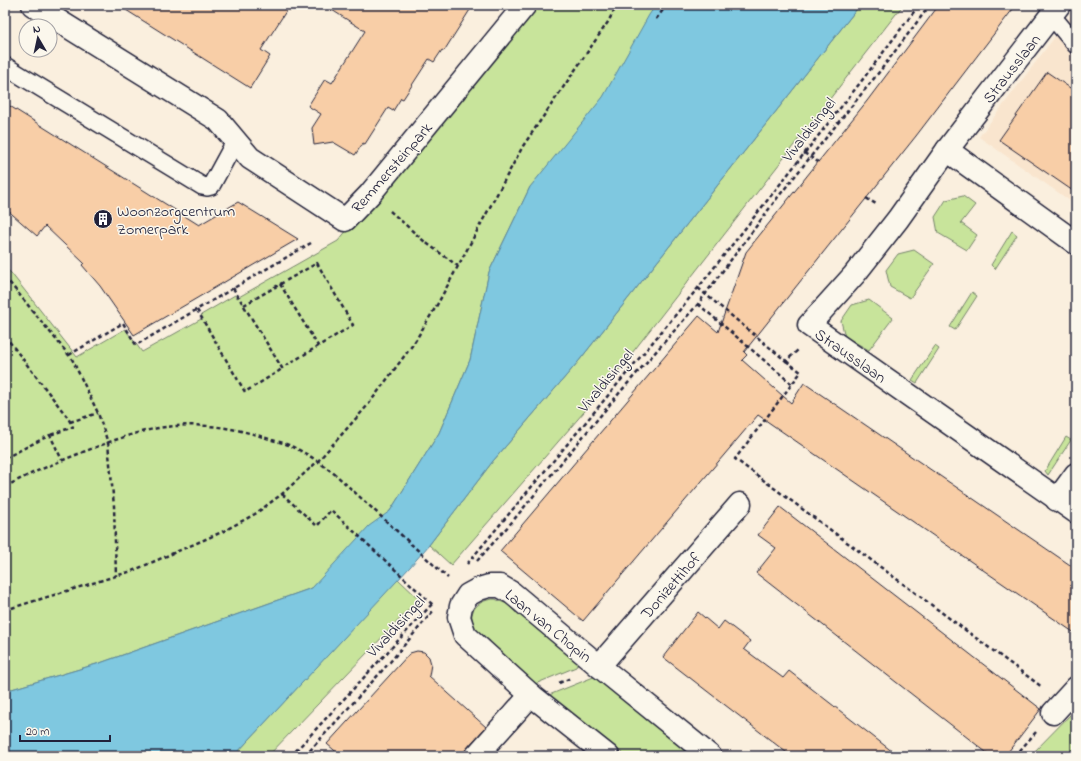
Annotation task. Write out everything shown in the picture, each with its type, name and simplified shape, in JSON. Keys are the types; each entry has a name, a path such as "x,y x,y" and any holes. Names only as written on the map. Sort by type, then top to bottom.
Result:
{"street":[{"name":"Remmersteinpark","path":"36,6 218,120 250,158 345,220 370,194 525,5"},
{"name":"Strausslaan","path":"1056,10 947,150 898,219 854,275 809,326 1076,512"},
{"path":"947,150 1076,243"},
{"path":"1057,500 1076,474"},
{"name":"Donizettihof","path":"599,666 740,504"},
{"name":"Laan van Chopin","path":"608,756 531,695 465,635 459,617 461,606 468,595 478,589 489,586 500,586 512,593 710,756"},
{"path":"1053,714 1075,689"},
{"path":"476,756 531,695"}],"lane":[{"path":"1056,10 1076,45"},
{"path":"5,66 202,186 211,186 236,140"}],"path":[{"path":"283,5 291,10"},
{"path":"5,610 132,571 222,532 255,514 282,494 318,461 368,405 409,349 437,305 523,146 608,22 617,5"},
{"path":"656,19 667,5"},
{"name":"Vivaldisingel","path":"463,569 698,288 920,5"},
{"path":"472,567 511,523 621,390 698,304 774,202 880,71 930,5"},
{"path":"804,153 818,162"},
{"path":"385,208 425,242 458,266"},
{"path":"69,356 123,323 136,345 311,242"},
{"path":"197,310 245,392 353,324 317,263 244,305"},
{"path":"5,277 69,356 98,413 108,442 114,506 116,576"},
{"path":"280,284 318,346"},
{"path":"234,288 282,368"},
{"path":"698,288 801,372 735,459 1044,688 1075,689"},
{"path":"698,304 792,384"},
{"path":"786,361 807,339 809,326"},
{"path":"5,336 73,427 50,435 5,458"},
{"path":"70,422 98,413"},
{"path":"5,487 27,474 108,442 142,432 194,424 218,426 246,431 294,447 318,461 336,474 359,497 445,575"},
{"path":"50,435 62,460"},
{"path":"282,494 317,526 331,510 436,607 390,662 305,756"},
{"name":"Vivaldisingel","path":"290,756 437,598"},
{"path":"531,695 599,666"},
{"path":"1015,756 1053,714"}],"shaded area":[{"path":"1076,9 1076,205 979,137"}],"green space":[{"path":"535,5 657,5 614,100 530,187 489,272 470,360 439,433 390,511 312,588 100,663 5,691 5,268 11,273 77,357 125,329 142,352 203,318 201,315 235,295 237,298 338,241"},
{"path":"860,5 903,5 604,389 451,565 429,545 493,461 578,362"},
{"path":"963,196 975,205 961,223 977,235 967,250 938,233 935,217 946,200"},
{"path":"1012,231 1017,235 995,269 991,265"},
{"path":"914,250 934,264 910,298 890,287 886,270 898,254"},
{"path":"972,292 977,296 955,330 950,327"},
{"path":"869,300 893,318 869,350 845,337 841,321 852,305"},
{"path":"935,346 939,349 917,383 912,380"},
{"path":"1066,437 1071,440 1048,475 1045,471"},
{"path":"398,579 419,599 268,756 234,756"},
{"path":"495,599 507,604 516,613 518,610 578,663 576,667 535,684 488,644 490,641 475,628 472,620 473,610 480,603"},
{"path":"596,676 698,756 626,756 549,695"},
{"path":"1076,709 1076,756 1030,756"}],"water":[{"path":"656,5 860,5 578,362 493,461 429,545 234,756 5,756 5,691 100,663 312,588 369,526 390,511 439,433 470,360 489,272 530,187 603,97"}],"building":[{"path":"118,5 290,5 261,50 270,56 250,88"},
{"path":"324,5 473,5 444,51 442,50 434,62 429,59 403,99 401,98 393,111 388,108 365,144 363,143 355,155 333,142 314,145 312,128 321,114 308,106 325,79 332,83 365,31"},
{"path":"939,5 1016,5 916,136 744,352 747,355 742,360 791,403 804,383 1076,569 1076,634 758,415 583,621 500,551 699,316 718,332 746,252 867,101"},
{"path":"1047,72 1076,92 1076,193 999,140"},
{"name":"Woonzorgcentrum Zomerpark","path":"5,103 199,225 238,202 298,239 134,335 100,286 82,265 84,263 45,226 37,236 5,208"},
{"path":"780,507 1041,709 1005,756 991,756 756,573 776,548 758,535"},
{"path":"698,612 718,629 724,621 750,641 744,649 783,678 789,671 898,756 791,756 663,657"},
{"path":"417,651 424,652 429,657 431,664 429,676 486,727 461,756 341,756 327,744 410,653"}],"place":[{"name":"Woonzorgcentrum Zomerpark","path":"103,219"}]}
